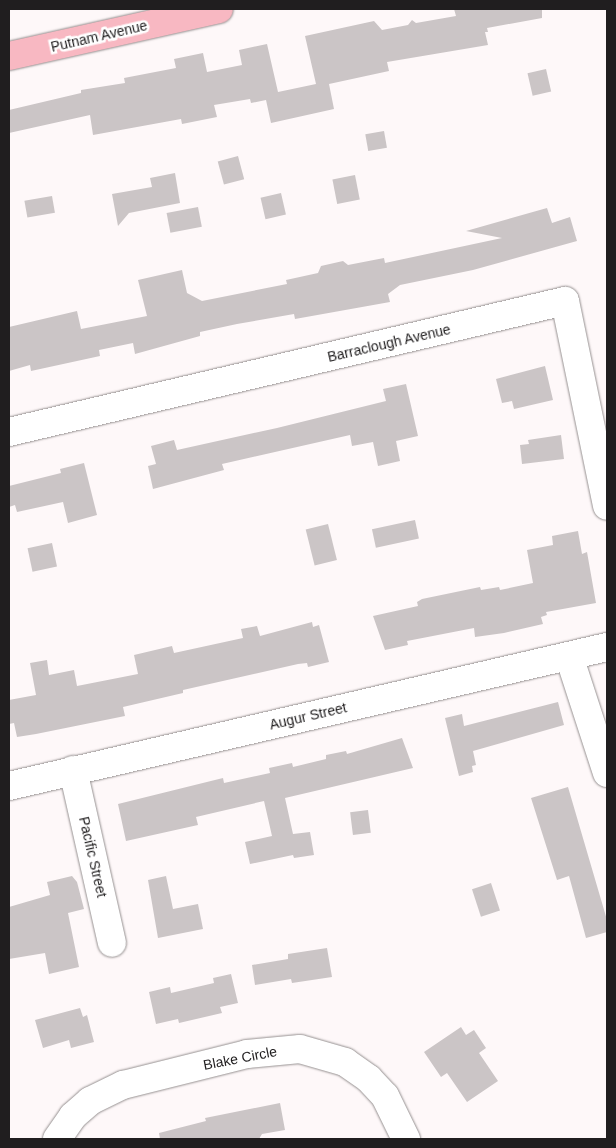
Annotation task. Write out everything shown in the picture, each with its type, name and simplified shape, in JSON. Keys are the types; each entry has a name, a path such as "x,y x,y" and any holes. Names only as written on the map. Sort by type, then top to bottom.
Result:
{"main road":[{"name":"Putnam Avenue","path":"9,56 219,9"}],"street":[{"name":"Barraclough Avenue","path":"9,432 565,301 607,506"},
{"name":"Augur Street","path":"9,786 607,647"},
{"path":"569,656 607,773"},
{"name":"Pacific Street","path":"73,770 112,943"},
{"name":"Blake Circle","path":"57,1139 73,1116 90,1101 123,1085 248,1054 300,1049 345,1062 369,1079 385,1096 406,1139"}],"building":[{"path":"454,9 542,9 542,18 487,28 488,32 485,32 488,45 387,62 389,71 329,84 334,109 271,123 266,100 251,103 250,99 214,105 217,117 182,124 181,119 93,135 90,115 9,133 9,110 81,93 81,90 125,83 124,78 176,68 174,59 203,53 207,72 242,65 239,50 267,44 278,92 316,84 305,36 374,21 382,30 408,25 412,20 416,23 456,16"},
{"path":"546,69 551,91 533,96 527,73"},
{"path":"384,131 387,148 368,151 365,134"},
{"path":"238,156 244,179 224,185 218,161"},
{"path":"175,173 180,203 129,213 118,226 112,194 152,187 150,178"},
{"path":"355,175 360,200 337,204 332,179"},
{"path":"281,193 286,214 265,219 261,198"},
{"path":"52,196 55,213 27,218 24,201"},
{"path":"198,207 202,227 170,233 167,213"},
{"path":"547,208 552,223 570,217 577,241 473,270 400,285 388,294 390,302 295,319 294,314 237,324 200,332 200,336 135,354 133,343 99,350 100,356 31,371 30,365 9,371 9,327 77,311 81,329 147,316 138,280 182,270 187,293 202,301 287,284 286,280 318,273 321,266 343,261 348,265 384,258 385,263 502,238 466,231"},
{"path":"545,366 553,400 514,409 512,401 502,403 496,379"},
{"path":"406,384 418,436 396,441 400,461 378,466 373,442 352,446 350,435 222,464 224,470 153,489 148,466 156,464 151,446 174,440 177,450 277,428 386,401 383,389"},
{"path":"561,435 564,459 522,464 520,445 529,444 528,440"},
{"path":"84,463 97,515 68,523 63,502 17,512 15,505 9,507 9,486 61,473 60,469"},
{"path":"415,520 419,539 376,548 372,529"},
{"path":"328,524 337,560 315,565 306,530"},
{"path":"578,531 582,554 587,552 596,603 546,612 547,615 541,617 543,624 504,633 475,637 474,628 407,641 408,645 385,650 373,616 418,606 417,602 422,599 480,587 481,590 499,587 500,590 533,583 527,550 553,545 552,536"},
{"path":"52,543 57,566 33,572 28,548"},
{"path":"312,622 313,627 319,625 329,662 308,667 307,663 298,664 183,690 183,693 123,707 125,716 36,734 17,737 14,723 9,724 9,700 36,695 30,663 47,660 49,675 74,670 77,686 138,674 134,655 172,646 174,653 243,638 241,629 257,626 260,636"},
{"path":"558,702 564,725 473,751 476,765 472,766 473,772 459,776 445,718 462,714 464,726"},
{"path":"402,738 413,768 285,798 293,834 310,832 314,855 294,858 293,855 250,864 245,842 272,836 264,801 196,817 198,825 126,841 118,804 223,778 224,783 270,773 269,768 292,763 293,767 326,759 326,755 346,751 347,754"},
{"path":"568,787 607,920 607,932 586,938 569,876 557,880 531,798"},
{"path":"368,810 371,833 353,835 350,812"},
{"path":"72,876 77,882 84,909 68,913 79,967 49,974 45,953 9,959 9,907 50,895 47,882"},
{"path":"166,876 173,909 198,904 203,929 158,938 148,880"},
{"path":"491,883 500,911 481,917 472,889"},
{"path":"327,948 332,977 292,983 291,979 255,985 252,965 288,959 288,954"},
{"path":"231,974 238,1003 220,1007 222,1013 179,1023 178,1019 156,1024 149,992 170,987 171,993 214,983 213,978"},
{"path":"80,1008 83,1017 87,1015 94,1042 71,1048 69,1040 43,1048 35,1020"},
{"path":"461,1027 466,1035 474,1030 486,1048 479,1053 498,1081 467,1102 447,1073 441,1077 424,1052"},
{"path":"280,1103 285,1130 262,1134 259,1139 160,1139 159,1133 206,1121 205,1118"}]}
